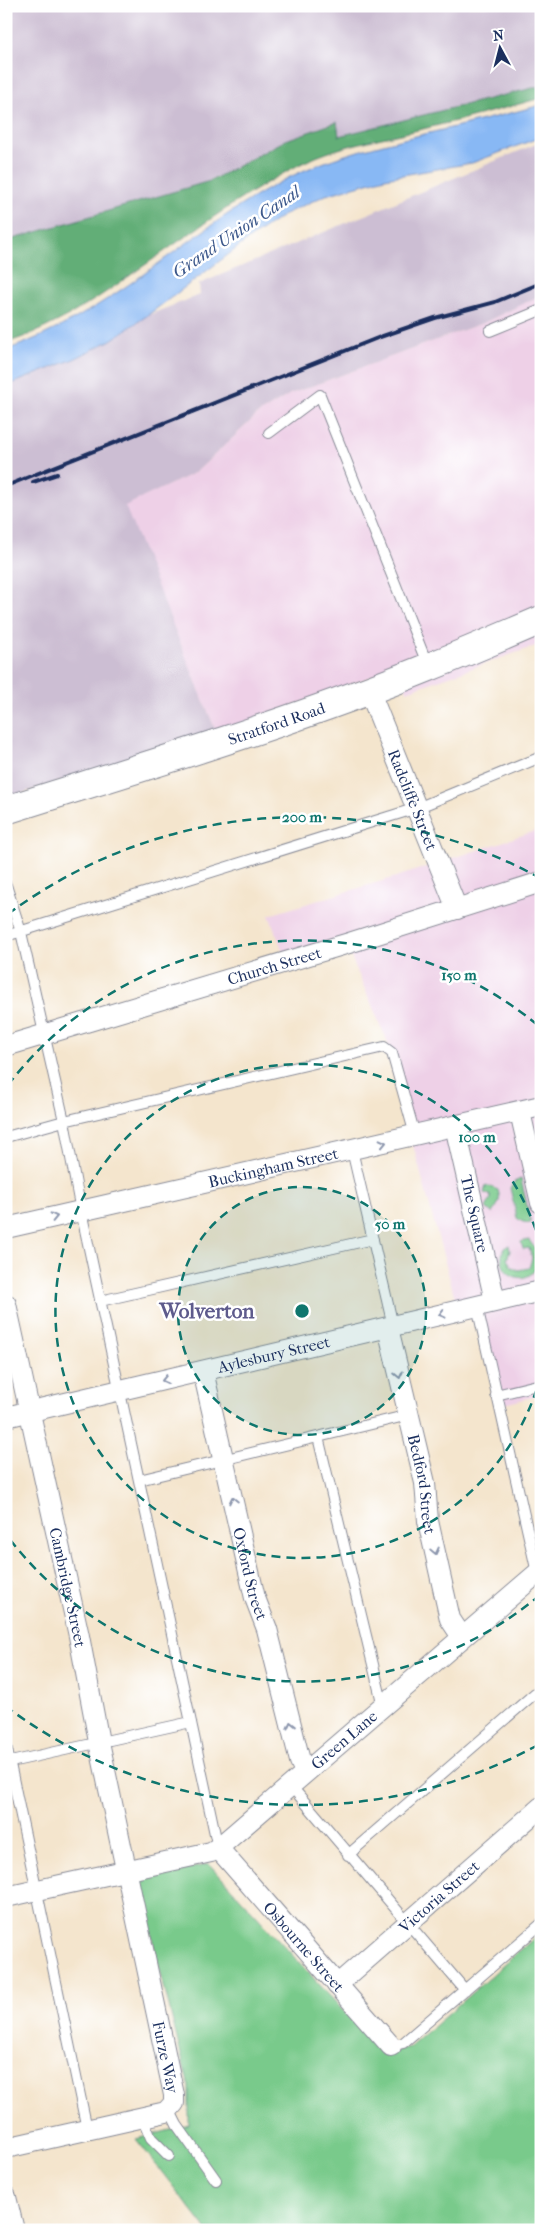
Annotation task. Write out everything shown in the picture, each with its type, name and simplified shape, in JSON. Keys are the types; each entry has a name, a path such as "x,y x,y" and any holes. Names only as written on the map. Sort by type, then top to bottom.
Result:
{"street":[{"name":"Stratford Road","path":"6,810 219,742 369,690 541,620"},
{"name":"Radcliffe Street","path":"369,690 457,909"},
{"name":"Church Street","path":"6,1046 44,1036 541,882"},
{"name":"Buckingham Street","path":"6,1228 541,1106"},
{"path":"520,1112 541,1203"},
{"name":"The Square","path":"455,1126 486,1304"},
{"name":"Aylesbury Street","path":"6,1417 541,1291"},
{"name":"Cambridge Street","path":"6,1304 79,1636 126,1870"},
{"name":"Bedford Street","path":"391,1327 425,1483 428,1521 450,1619 462,1637"},
{"name":"Oxford Street","path":"203,1371 255,1598 266,1629 304,1772"},
{"name":"Green Lane","path":"6,1897 211,1852 218,1848 539,1571"},
{"name":"Victoria Street","path":"337,1985 541,1807"},
{"name":"Osbourne Street","path":"218,1848 391,2046"},
{"name":"Furze Way","path":"6,2148 166,2112 174,2103 174,2094 126,1870"},
{"path":"6,2197 14,2230"}],"lane":[{"path":"490,331 541,310"},
{"path":"269,433 320,395 428,667"},
{"path":"6,936 417,808 541,757"},
{"path":"6,885 21,932 64,1121 100,1302 218,1848"},
{"path":"6,1137 64,1121 384,1047 392,1053 415,1135"},
{"path":"352,1150 391,1327"},
{"path":"100,1302 373,1239"},
{"path":"486,1304 496,1395 539,1571"},
{"path":"496,1395 541,1384"},
{"path":"139,1480 409,1415"},
{"path":"318,1437 382,1706"},
{"path":"348,1855 541,1688"},
{"path":"8,1762 191,1722"},
{"path":"6,1745 8,1762 87,2129"},
{"path":"290,1786 465,1990"},
{"path":"391,2046 403,2043 541,1924"},
{"path":"169,2109 177,2125 216,2180"},
{"path":"142,2117 151,2138 169,2156"}],"shaded area":[{"path":"6,6 541,6 541,86 339,136 336,122 286,140 210,181 6,241"},
{"path":"541,142 541,295 485,322 290,394 258,414 196,472 125,506 217,734 6,798 6,386 74,359 111,340 148,315 200,295 199,284"},
{"path":"541,295 541,644 407,691 397,667 217,734 124,506 196,472 258,414 290,394 485,322"},
{"path":"541,829 541,1395 500,1405 476,1297 456,1302 413,1145 388,1043 343,938 285,957 269,915 396,877"}],"green space":[{"path":"541,86 541,98 461,120 344,147 293,168 232,205 73,313 41,330 6,343 6,241 210,181 286,140 337,122 339,136"},
{"path":"521,1179 531,1223 523,1222 517,1218 510,1188 514,1182"},
{"path":"486,1185 498,1190 499,1193 499,1202 492,1213 486,1208 491,1198 489,1194 484,1193"},
{"path":"529,1240 538,1253 537,1266 532,1273 525,1277 517,1277 510,1274 504,1267 502,1259 504,1248 509,1245 510,1251 507,1259 512,1267 518,1270 529,1268 532,1258 529,1248 523,1249 521,1242"},
{"path":"209,1864 383,2054 410,2047 541,1932 541,2230 207,2230 136,2139 189,2125 189,2087 138,1881"}],"water":[{"name":"Grand Union Canal","path":"541,105 541,137 472,163 385,178 326,195 287,213 111,340 74,359 6,386 6,350 43,335 111,297 207,228 240,206 292,176 353,152"}],"railway":[{"path":"6,486 380,337 435,318 495,302 541,283"},
{"path":"33,482 57,474"}],"district":[{"name":"Wolverton","path":"207,1311"}]}
